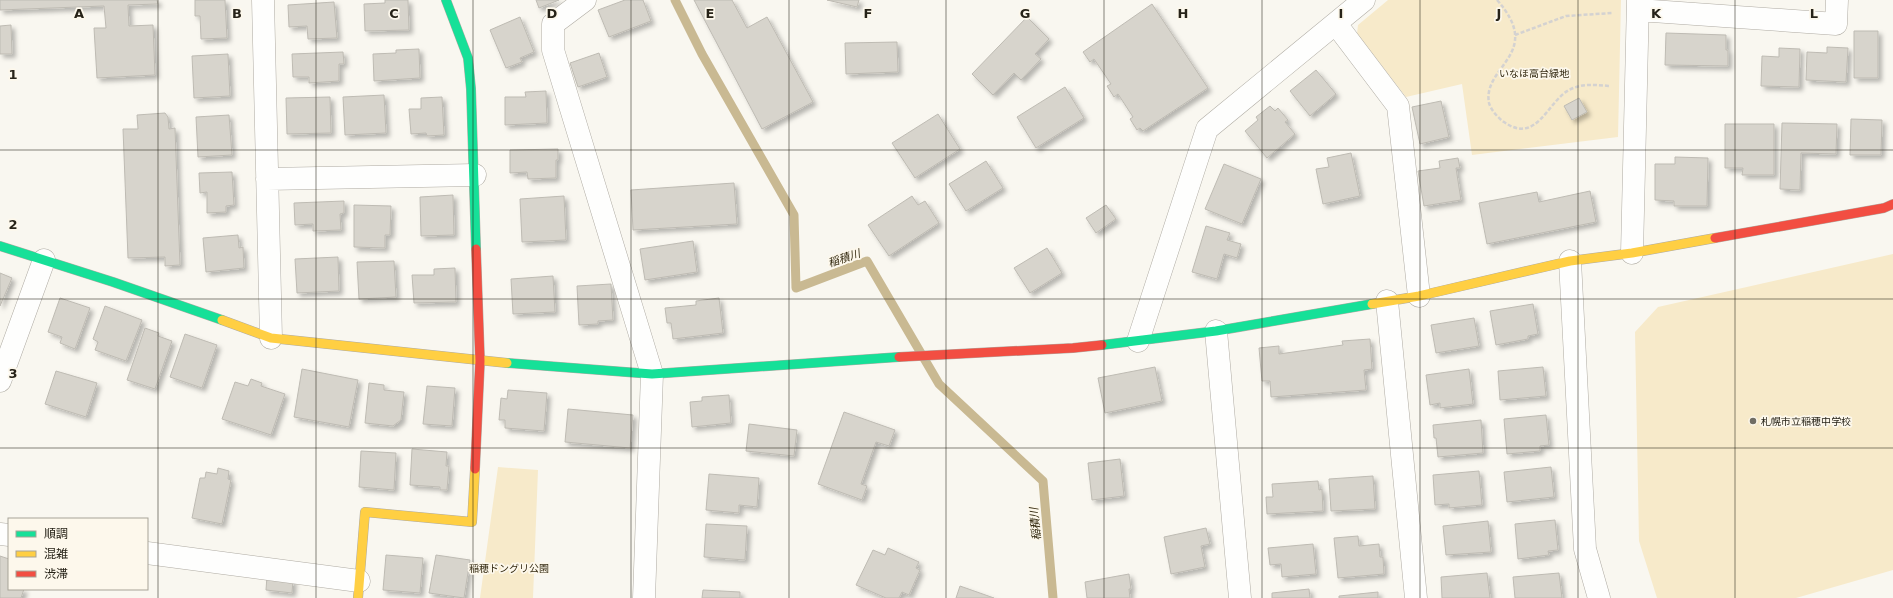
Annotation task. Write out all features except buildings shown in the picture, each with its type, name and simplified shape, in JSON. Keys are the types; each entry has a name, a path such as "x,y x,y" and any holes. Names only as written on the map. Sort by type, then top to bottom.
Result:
{"street":[{"path":"262,0 271,338"},
{"path":"148,553 358,589 365,512 472,522 480,360 472,89 468,58 446,0"},
{"path":"585,0 553,24 553,50 652,374 644,598"},
{"path":"1138,341 1207,130 1364,0"},
{"path":"1632,253 1638,5 1836,24 1837,0"},
{"path":"1336,24 1398,106 1419,296"},
{"path":"267,179 475,175"},
{"path":"0,246 113,282 271,338 480,360 652,374 893,357 1073,348 1216,331 1419,296 1570,262 1632,253 1884,208 1893,204"},
{"path":"0,381 44,260"},
{"path":"1570,262 1585,549 1599,598"},
{"path":"1387,301 1416,598"},
{"path":"1216,331 1240,598"}],"path":[{"path":"1497,0 1510,19 1515,35 1514,50 1489,89 1489,104 1499,118 1510,126 1521,129 1536,124 1546,115 1558,99 1569,90 1583,84 1611,86"},
{"path":"1515,35 1566,16 1615,13"}],"green space":[{"name":"いなほ高台緑地","path":"1388,0 1621,0 1618,137 1472,155 1462,84 1406,97 1357,34 1358,25"},
{"name":"札幌市立稲穂中学校","path":"1893,254 1893,570 1796,598 1657,598 1639,541 1635,332 1658,307"},
{"name":"稲穂ドングリ公園","path":"498,467 538,470 533,598 480,598"}],"waterway":[{"name":"稲積川","path":"675,0 702,54 794,215 796,288 867,261 939,384 1043,481 1053,598"}],"traffic: fast":[{"path":"446,0 468,58 471,89 476,249"},
{"path":"0,246 113,282 222,320"},
{"path":"1102,345 1216,331 1372,304"},
{"path":"507,363 652,374 899,357"}],"traffic: slow":[{"path":"1372,304 1419,296 1570,261 1632,253 1715,238"},
{"path":"222,320 271,338 507,363"},
{"path":"358,598 365,512 472,522 475,469"}],"traffic: jam":[{"path":"1715,238 1884,208 1893,204"},
{"path":"475,469 480,361 476,249"},
{"path":"899,357 1073,348 1102,345"}],"place":[{"name":"札幌市立稲穂中学校","path":"1753,421"}]}
